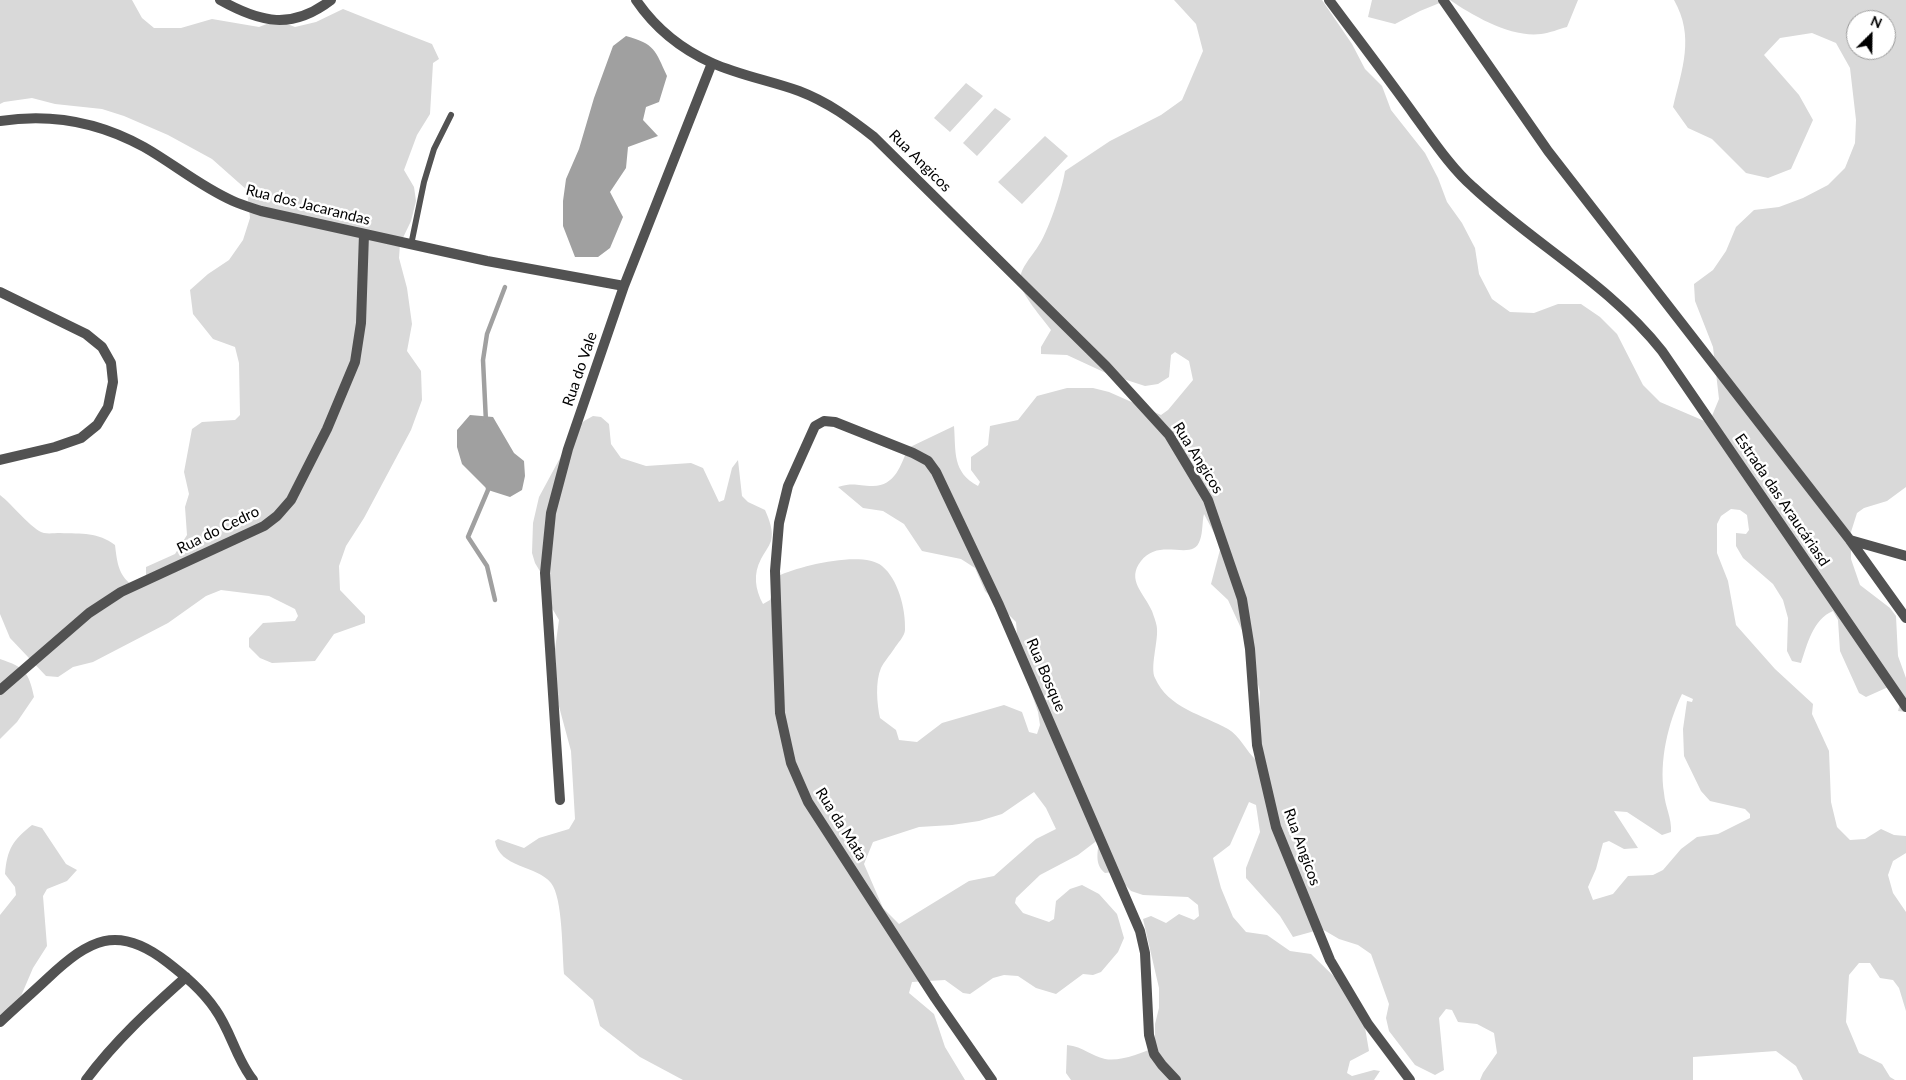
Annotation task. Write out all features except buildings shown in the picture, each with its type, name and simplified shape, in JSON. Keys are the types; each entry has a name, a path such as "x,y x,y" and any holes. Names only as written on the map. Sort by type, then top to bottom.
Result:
{"street":[{"path":"220,0 242,12 264,19 283,21 298,19 318,10 331,0"},
{"path":"636,0 648,18 671,40 712,63"},
{"name":"Estrada das Araucáriasd","path":"1329,0 1436,144 1471,186 1628,314 1647,333 1662,352 1906,707"},
{"path":"1443,0 1548,151 1850,540 1906,618"},
{"name":"Rua do Vale","path":"560,800 545,573 551,514 568,448 624,286 712,63"},
{"name":"Rua Angicos","path":"712,63 801,92 839,110 874,137 1106,366 1169,435 1208,500 1242,599 1250,649 1257,744 1276,827 1330,960 1368,1024 1410,1080"},
{"name":"Rua dos Jacarandas","path":"0,121 25,117 70,120 110,131 144,147 232,201 262,211 411,245 624,286"},
{"name":"Rua do Cedro","path":"0,690 89,613 121,592 264,526 278,516 291,500 327,429 355,362 361,323 364,234"},
{"path":"0,292 86,334 102,347 111,363 113,382 108,407 97,425 81,438 55,447 0,460"},
{"name":"Rua Bosque","path":"788,486 815,426 824,421 835,422 913,453 928,461 936,472 999,605 1140,931 1145,953 1149,1035 1154,1054 1162,1066 1176,1080"},
{"name":"Rua da Mata","path":"788,486 779,523 775,572 780,713 791,763 808,802 935,998 992,1080"},
{"path":"1850,540 1906,556"},
{"path":"0,1022 78,952 98,942 116,940 135,943 154,952 186,977 207,998 217,1011 253,1080"},
{"path":"86,1080 98,1063 144,1015 186,977"}],"lane":[{"path":"411,245 434,149 451,115"}],"shaded area":[{"path":"0,0 132,0 142,18 154,28 181,28 212,19 259,27 277,20 295,27 316,22 343,9 432,44 439,59 433,63 430,114 417,135 404,170 414,187 416,201 411,221 400,244 399,258 407,288 412,324 407,351 421,371 422,400 411,430 364,518 346,546 339,566 340,590 365,616 365,623 334,634 315,661 272,663 260,658 249,647 249,638 263,623 295,621 298,616 295,609 269,596 221,590 206,596 168,623 93,662 73,667 58,677 46,676 10,638 0,614 0,495 39,531 44,533 89,534 115,545 121,572 132,585 146,578 146,567 175,554 187,535 185,507 189,494 184,472 192,429 202,422 235,420 240,415 239,363 235,347 213,339 193,314 190,290 208,274 229,260 243,240 250,218 247,190 212,159 168,135 124,116 102,109 55,104 32,98 0,104"},
{"path":"1174,0 1322,0 1352,44 1365,69 1382,86 1391,110 1425,153 1438,178 1447,202 1462,223 1475,248 1479,274 1492,299 1510,312 1534,313 1558,304 1581,304 1600,317 1617,334 1643,385 1660,402 1709,423 1719,399 1713,347 1695,301 1694,284 1713,270 1726,251 1736,227 1754,210 1779,207 1803,198 1828,185 1845,168 1855,143 1856,120 1850,68 1836,43 1812,33 1780,38 1764,55 1799,95 1813,120 1791,169 1768,178 1746,173 1712,139 1688,128 1673,107 1685,53 1684,27 1674,0 1906,0 1906,487 1887,501 1864,508 1857,513 1851,532 1851,559 1860,585 1890,608 1896,616 1898,656 1906,678 1906,712 1898,711 1902,697 1895,688 1886,688 1866,697 1859,693 1840,651 1838,620 1833,611 1820,620 1816,626 1808,641 1801,663 1792,661 1787,651 1788,618 1783,600 1773,584 1743,558 1736,546 1736,533 1746,534 1749,530 1747,515 1740,510 1731,509 1721,516 1717,524 1717,553 1728,581 1736,625 1775,669 1813,704 1812,714 1829,751 1831,802 1837,827 1850,840 1865,839 1881,829 1894,835 1906,836 1906,853 1893,861 1888,875 1893,893 1906,912 1906,1011 1899,988 1893,980 1880,978 1870,963 1859,963 1849,975 1846,1022 1859,1053 1882,1064 1890,1077 1895,1080 1803,1080 1796,1066 1776,1051 1693,1057 1693,1080 1480,1080 1497,1053 1494,1033 1477,1024 1458,1022 1452,1010 1446,1009 1439,1018 1444,1070 1435,1075 1415,1065 1389,1031 1386,1018 1389,1004 1371,954 1358,945 1339,939 1322,929 1293,937 1280,916 1246,878 1246,868 1260,832 1256,805 1249,802 1230,845 1213,858 1221,888 1233,917 1246,932 1267,935 1290,951 1311,954 1353,995 1363,1016 1369,1051 1350,1061 1347,1073 1352,1076 1374,1070 1380,1071 1374,1080 1071,1080 1066,1073 1067,1045 1100,1058 1111,1060 1131,1056 1155,1047 1155,1024 1159,1008 1159,988 1143,919 1151,916 1166,923 1179,914 1194,920 1199,916 1198,905 1188,897 1143,895 1131,891 1113,872 1105,873 1098,862 1099,839 1078,855 1040,875 1016,898 1015,903 1023,913 1049,922 1054,919 1056,901 1070,889 1082,885 1099,894 1117,914 1124,938 1118,952 1101,972 1093,975 1083,974 1056,994 1036,988 1018,976 1004,975 993,978 970,994 963,993 945,980 912,982 909,993 934,1014 945,1047 965,1080 683,1080 640,1057 600,1026 593,1000 564,974 560,913 555,890 545,877 503,856 498,850 495,841 498,839 524,848 539,838 569,829 575,819 571,751 557,699 555,649 559,620 549,603 544,578 535,563 532,553 533,523 539,497 573,434 584,421 593,416 601,417 609,424 611,444 621,458 646,466 691,463 703,468 719,502 724,500 732,468 738,460 742,496 748,502 765,510 771,529 771,541 758,565 756,576 758,593 763,604 770,600 778,576 800,568 846,559 873,561 882,566 897,586 904,613 905,632 881,668 877,686 878,706 880,718 896,730 899,740 917,742 942,723 1004,705 1022,712 1029,732 1037,734 1040,725 1038,712 1019,657 1016,622 985,591 975,568 961,559 922,551 904,524 883,511 863,508 838,487 852,484 873,486 887,482 896,473 908,448 954,426 957,461 964,474 978,486 980,482 971,470 971,457 988,445 990,426 1018,420 1037,396 1067,388 1093,388 1109,392 1161,415 1168,410 1193,380 1189,361 1175,352 1171,355 1169,377 1158,384 1145,386 1108,374 1067,355 1041,354 1041,347 1051,330 1028,300 1021,287 1020,277 1023,268 1041,241 1050,222 1065,171 1110,141 1161,115 1182,100 1203,51 1196,24","holes":["1204,514 1221,546 1211,584 1228,600 1246,639 1260,692 1256,760 1228,729 1177,704 1168,697 1154,674 1157,627 1152,611 1138,586 1135,574 1141,561 1157,550 1183,550 1196,546 1201,537","1682,694 1693,699 1692,702 1687,701 1683,729 1684,756 1701,791 1710,801 1745,809 1750,814 1750,818 1718,834 1697,837 1681,849 1663,870 1653,875 1628,876 1613,894 1593,900 1588,887 1596,869 1603,843 1609,841 1624,849 1638,848 1614,811 1627,812 1662,835 1671,832 1663,781 1664,755 1669,730","1034,792 1046,808 1056,829 1036,839 994,876 969,881 899,924 883,908 864,864 873,842 919,827 979,821 1002,814"]},
{"path":"1372,0 1447,0 1395,24 1368,17"},
{"path":"1450,0 1578,0 1567,27 1544,33 1530,34 1518,33 1481,19"},
{"path":"626,36 649,45 660,60 667,76 659,102 646,107 643,120 658,136 628,147 626,168 610,192 623,217 610,248 598,257 575,257 563,226 563,201 566,179 579,149 594,98 613,46"},
{"path":"966,83 983,96 950,132 934,118"},
{"path":"995,108 1011,119 977,156 963,143"},
{"path":"1045,136 1068,156 1022,204 998,182"},
{"path":"470,415 493,417 514,453 524,461 525,476 522,490 510,497 488,490 462,464 457,447 457,430"},
{"path":"0,659 15,665 24,672 30,682 34,697 17,722 0,739"},
{"path":"32,825 42,828 66,864 77,870 67,881 47,889 43,896 47,946 33,968 12,1017 0,1027 0,915 16,895 15,887 5,874 7,858 9,851 20,835"}],"waterway":[{"path":"486,422 483,360 487,334 505,287"},
{"path":"488,485 488,490 468,537 487,566 495,600"}]}
